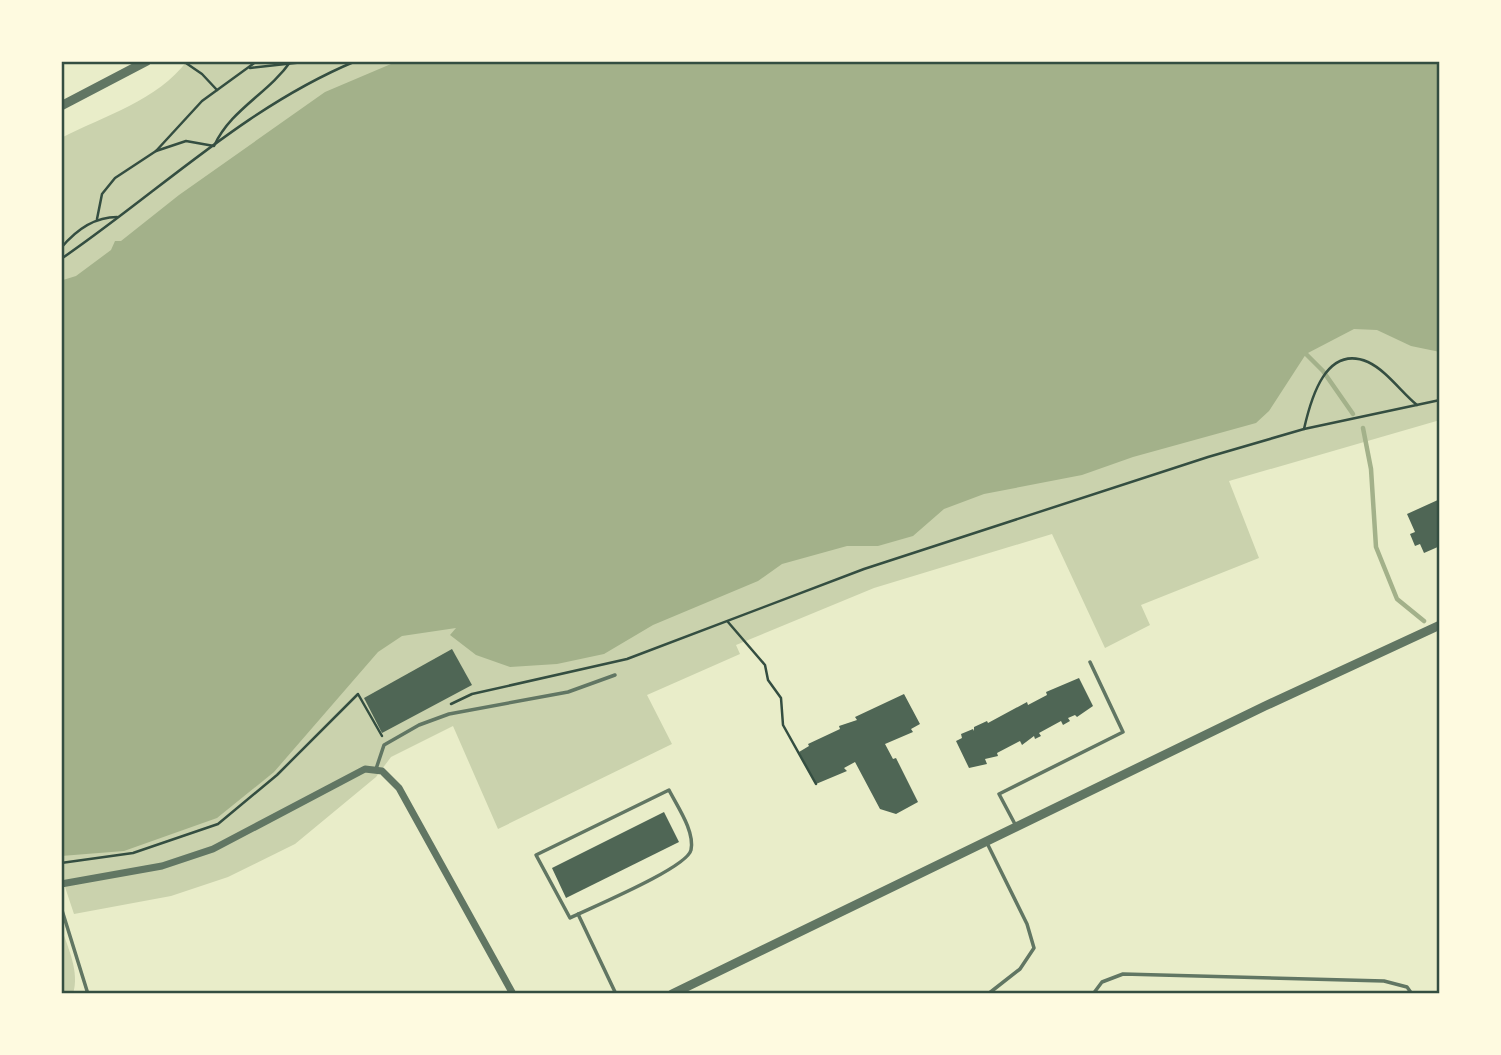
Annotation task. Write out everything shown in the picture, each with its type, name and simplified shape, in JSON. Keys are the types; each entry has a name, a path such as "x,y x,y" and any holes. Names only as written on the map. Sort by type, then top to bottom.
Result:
{"street":[{"path":"61,106 147,61"},
{"path":"672,994 1016,826 1440,625"},
{"path":"61,884 132,872 192,857 279,817 354,773 376,769 382,771 399,788 513,994"}],"lane":[{"path":"1016,826 999,794 1123,732 1090,662"},
{"path":"376,769 384,746 419,725 449,714 568,692 615,674"},
{"path":"669,790 690,833 692,847 689,855 672,868 578,914 570,918 536,855 669,790"},
{"path":"986,841 1027,924 1034,948 1020,969 988,994"},
{"path":"61,907 88,994"},
{"path":"578,914 616,994"},
{"path":"1093,994 1102,982 1124,974 1384,981 1407,987 1412,994"}],"path":[{"path":"183,61 202,74 217,90"},
{"path":"97,219 102,194 116,178 156,150 169,133 217,90 257,61"},
{"path":"246,68 313,61"},
{"path":"61,259 256,113 297,88 356,61"},
{"path":"214,146 222,129 236,113 272,86 289,63"},
{"path":"156,150 186,141 214,146"},
{"path":"61,248 71,235 97,219 118,217"},
{"path":"1304,429 1322,376 1331,367 1349,357 1369,363 1417,405"},
{"path":"449,705 472,694 498,691 627,659 965,534 1040,514 1208,457 1304,429 1440,400"},
{"path":"728,622 765,665 768,680 781,698 783,724 816,783"},
{"path":"61,863 133,853 218,824 277,775 358,694 381,737 392,732"}],"shaded area":[{"path":"187,61 1440,61 1440,420 1229,481 1259,558 1141,605 1150,625 1105,648 1052,534 874,588 736,645 740,654 647,695 672,744 498,829 453,726 391,757 376,777 295,844 228,877 171,896 74,914 61,875 61,138 146,97 175,75"},
{"path":"398,61 1440,61 1440,352 1411,346 1377,330 1354,329 1306,354 1269,411 1256,423 1133,457 1082,475 984,494 944,509 913,536 878,546 847,546 782,564 758,581 653,625 604,654 557,664 510,667 476,655 450,635 456,628 402,636 378,652 274,772 217,818 124,851 61,856 63,280 76,276 111,250 115,241 121,241 179,195 325,92"},
{"path":"61,927 74,969 73,994 61,994"}],"building":[{"path":"1440,499 1440,546 1424,553 1420,544 1415,546 1410,534 1415,532 1407,514"},
{"path":"452,649 472,685 382,733 364,698"},
{"path":"1079,678 1093,706 1077,717 1075,715 1068,718 1070,721 1063,725 1061,721 1039,733 1041,736 1035,739 1034,736 1022,745 1020,741 997,753 998,756 985,759 987,764 969,768 956,741 962,738 961,734 973,729 974,731 974,727 987,721 988,723 1027,702 1028,705 1047,695 1046,692"},
{"path":"904,694 920,724 911,729 913,732 885,744 893,759 896,758 918,802 896,814 880,809 855,762 844,768 847,771 816,784 799,752 809,746 808,744 840,729 839,726 857,720 855,717"},
{"path":"664,812 679,842 566,898 552,868"}],"waterway":[{"path":"1306,354 1323,371 1353,414"},
{"path":"1363,428 1371,469 1376,547 1397,599 1424,621"}]}
